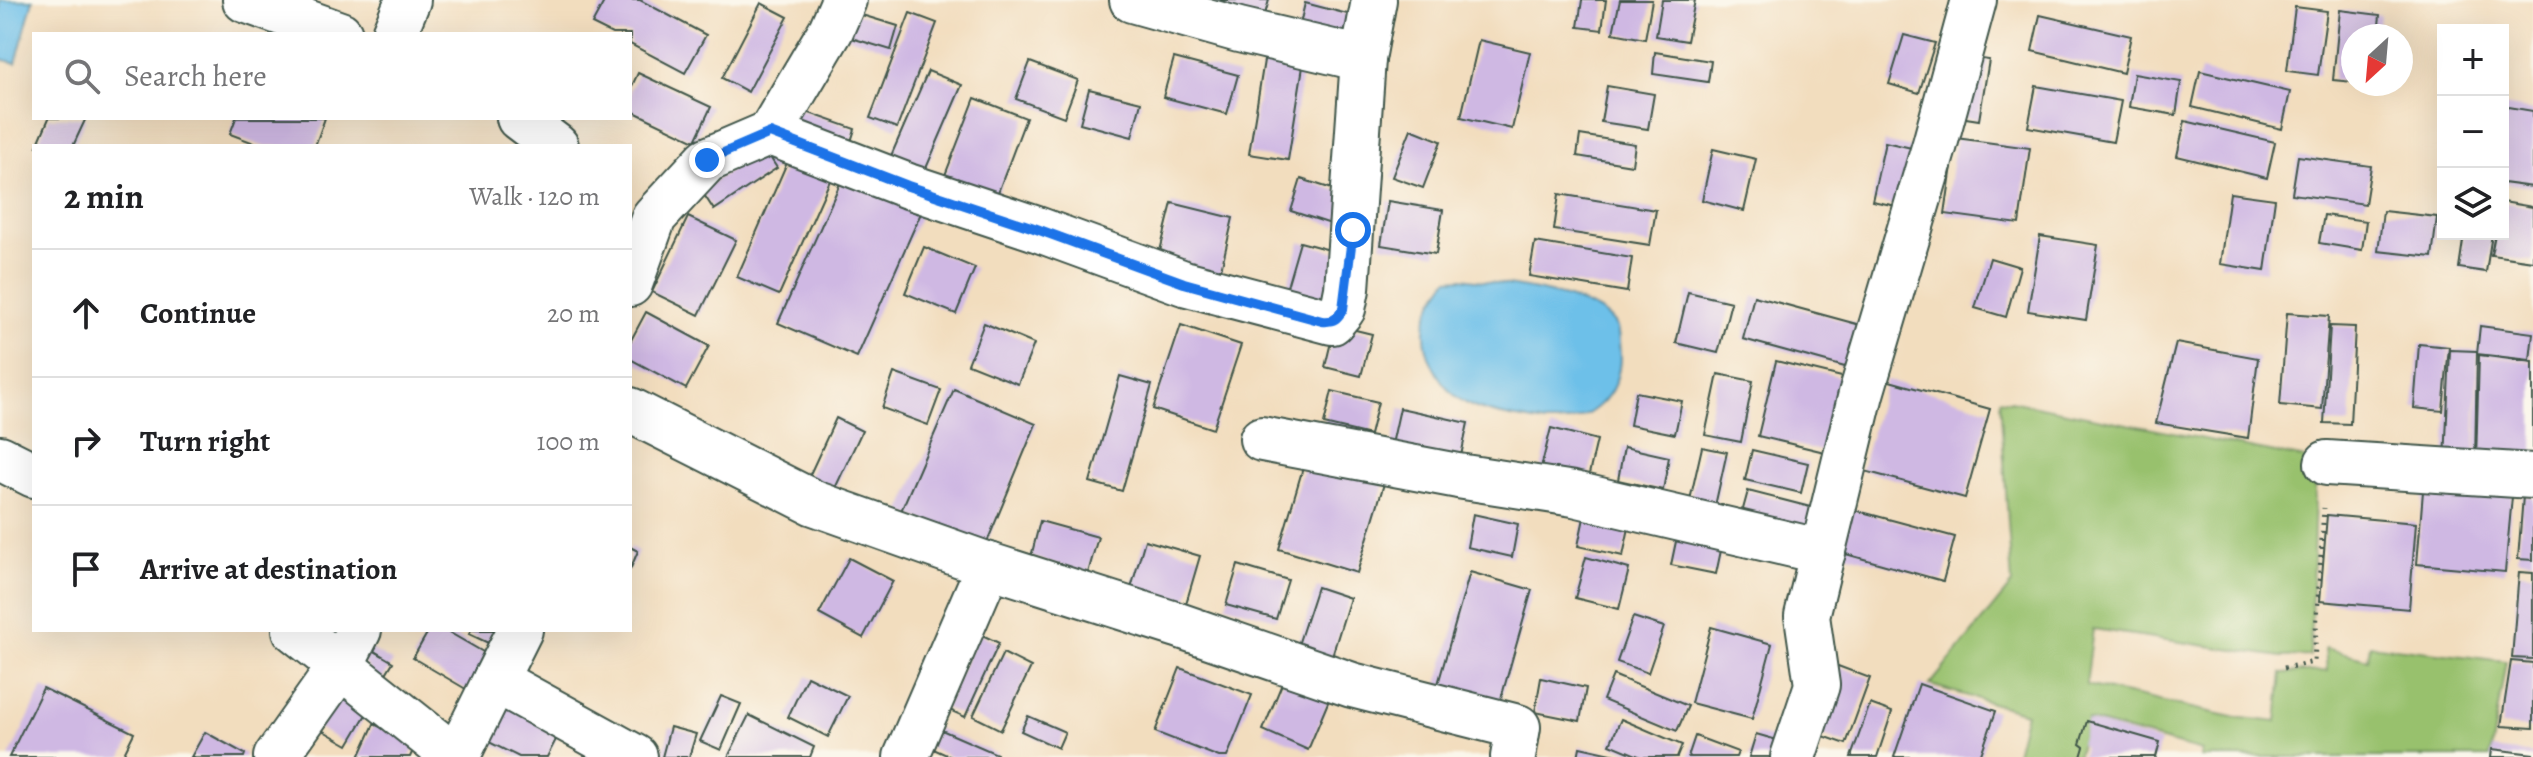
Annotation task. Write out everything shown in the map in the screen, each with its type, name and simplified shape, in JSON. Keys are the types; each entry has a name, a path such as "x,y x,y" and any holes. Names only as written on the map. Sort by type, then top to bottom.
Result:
{"street":[{"path":"245,0 334,32"},
{"path":"395,32 408,0"},
{"path":"632,272 642,211 707,160 770,133 831,30 844,0"},
{"path":"1132,0 1239,30 1363,59"},
{"path":"770,133 908,186 1184,283 1332,322 1343,309 1347,289 1363,59 1374,0"},
{"path":"1793,757 1817,685 1807,616 1861,394 1974,0"},
{"path":"522,120 553,144"},
{"path":"632,411 814,503 989,565 1352,685 1518,727 1513,757"},
{"path":"1262,439 1458,476 1574,494 1823,552"},
{"path":"0,458 32,474"},
{"path":"2327,463 2533,476"},
{"path":"906,757 989,565"},
{"path":"301,632 350,648 456,757 519,632"},
{"path":"276,757 350,648"},
{"path":"495,680 635,757"}],"path":[{"path":"2284,668 2314,662 2327,463"}],"green space":[{"path":"2000,399 2316,461 2310,656 2281,657 2093,629 2086,685 2233,717 2277,722 2282,673 2327,671 2325,648 2368,659 2370,645 2506,661 2490,757 2201,757 2202,751 2088,720 2077,757 2015,757 2026,713 1930,685 2012,584"}],"water":[{"path":"0,0 33,0 16,63 0,59"},
{"path":"1463,278 1547,292 1591,307 1607,316 1617,328 1620,353 1619,368 1609,395 1589,413 1576,419 1546,423 1480,410 1458,398 1434,367 1425,329 1431,307 1448,279"}],"building":[{"path":"605,0 640,0 706,35 685,73 632,45 632,32 608,32 592,24"},
{"path":"1216,0 1269,0 1262,25 1213,11"},
{"path":"1582,0 1606,0 1602,30 1578,27"},
{"path":"1620,0 1652,0 1645,39 1613,33"},
{"path":"1662,0 1695,0 1687,41 1656,36"},
{"path":"761,3 788,17 748,92 722,78"},
{"path":"1305,3 1359,17 1351,47 1298,33"},
{"path":"832,6 898,26 891,50 825,30"},
{"path":"2295,7 2327,11 2318,75 2287,71"},
{"path":"2340,10 2380,15 2379,24 2341,24 2341,81 2333,80"},
{"path":"910,13 937,23 897,128 870,118"},
{"path":"2040,15 2131,36 2123,73 2032,51"},
{"path":"1904,35 1935,43 1919,93 1889,84"},
{"path":"1479,40 1530,52 1512,129 1461,117"},
{"path":"1655,52 1711,61 1708,82 1653,74"},
{"path":"1265,54 1304,60 1288,160 1249,154"},
{"path":"1962,56 1989,60 1979,120 1953,116"},
{"path":"1174,58 1238,75 1227,114 1163,97"},
{"path":"1030,62 1078,80 1064,117 1016,99"},
{"path":"928,71 962,85 921,180 887,165"},
{"path":"2200,71 2290,92 2282,129 2192,107"},
{"path":"638,73 711,107 695,141 632,111 632,86"},
{"path":"2134,74 2181,82 2176,115 2129,107"},
{"path":"1607,86 1654,94 1648,129 1601,122"},
{"path":"2036,86 2121,101 2113,142 2028,127"},
{"path":"1089,89 1141,102 1132,137 1080,123"},
{"path":"975,98 1026,118 994,203 942,183"},
{"path":"778,102 855,129 847,154 770,127"},
{"path":"2509,107 2533,111 2533,187 2509,184"},
{"path":"48,120 85,120 74,144 38,144"},
{"path":"235,120 324,120 316,144 257,144 230,134"},
{"path":"2185,121 2275,142 2267,178 2177,156"},
{"path":"1411,129 1441,141 1423,188 1392,177"},
{"path":"1580,135 1635,144 1632,165 1577,156"},
{"path":"1956,138 2030,148 2019,224 1945,214"},
{"path":"1885,142 1925,151 1911,209 1872,201"},
{"path":"764,148 777,168 714,210 701,190"},
{"path":"1713,149 1756,159 1744,211 1702,200"},
{"path":"2298,156 2371,166 2365,204 2292,194"},
{"path":"789,158 832,176 779,295 737,277"},
{"path":"842,179 921,213 857,357 778,323"},
{"path":"1301,179 1348,194 1337,226 1291,211"},
{"path":"2230,193 2275,199 2265,271 2220,264"},
{"path":"1559,194 1656,210 1650,245 1554,230"},
{"path":"1388,201 1443,210 1436,254 1381,245"},
{"path":"1172,203 1233,218 1219,278 1157,263"},
{"path":"2509,203 2533,207 2533,261 2491,255 2494,240 2509,240"},
{"path":"2383,211 2437,217 2432,257 2378,251"},
{"path":"2324,215 2366,221 2362,250 2319,243"},
{"path":"688,217 736,240 699,315 652,292"},
{"path":"2040,236 2098,245 2086,320 2028,311"},
{"path":"2463,240 2491,240 2486,272 2459,268"},
{"path":"1300,242 1337,252 1322,307 1284,297"},
{"path":"1535,242 1632,258 1627,292 1529,276"},
{"path":"924,247 975,268 956,314 905,293"},
{"path":"1990,258 2020,267 2006,317 1975,308"},
{"path":"1688,292 1731,302 1718,353 1676,343"},
{"path":"1754,296 1875,329 1863,372 1743,339"},
{"path":"646,312 709,346 686,389 632,360 632,338"},
{"path":"2287,313 2329,316 2322,409 2280,405"},
{"path":"984,323 1034,344 1018,384 968,364"},
{"path":"1181,325 1241,345 1213,429 1153,409"},
{"path":"1335,325 1372,334 1361,376 1325,367"},
{"path":"2330,326 2355,327 2350,424 2324,423"},
{"path":"2480,326 2533,333 2530,360 2477,354"},
{"path":"2176,343 2258,358 2248,438 2156,423"},
{"path":"2419,344 2449,347 2443,411 2414,408"},
{"path":"2450,350 2477,351 2475,462 2445,461"},
{"path":"2479,355 2533,362 2533,468 2476,462"},
{"path":"1776,361 1854,380 1837,455 1758,436"},
{"path":"894,373 941,390 928,425 882,408"},
{"path":"1718,374 1753,381 1741,442 1705,435"},
{"path":"1120,376 1152,385 1122,491 1090,482"},
{"path":"1886,380 1990,409 1965,498 1861,470"},
{"path":"954,389 1036,424 985,547 901,511"},
{"path":"1332,391 1378,402 1370,435 1324,424"},
{"path":"1636,392 1682,401 1675,434 1630,425"},
{"path":"1400,408 1468,423 1459,465 1391,449"},
{"path":"836,418 862,431 831,497 805,485"},
{"path":"1551,428 1597,440 1586,487 1539,476"},
{"path":"1624,447 1669,457 1663,490 1618,480"},
{"path":"1702,447 1727,452 1713,515 1688,509"},
{"path":"1752,450 1808,463 1801,493 1745,480"},
{"path":"1307,454 1386,477 1357,573 1279,549"},
{"path":"2424,479 2513,486 2505,572 2417,564"},
{"path":"1748,491 1826,511 1818,544 1739,524"},
{"path":"2523,496 2533,497 2533,560 2518,559"},
{"path":"1847,508 1955,537 1943,581 1835,551"},
{"path":"1585,513 1630,523 1623,556 1578,546"},
{"path":"1473,514 1518,524 1512,557 1467,547"},
{"path":"2327,515 2416,523 2409,609 2320,601"},
{"path":"1040,521 1098,537 1088,573 1031,557"},
{"path":"1678,532 1723,541 1716,574 1671,565"},
{"path":"1145,540 1200,556 1185,607 1130,592"},
{"path":"632,548 638,551 632,565"},
{"path":"1586,557 1629,569 1619,609 1575,598"},
{"path":"849,558 893,581 863,638 819,614"},
{"path":"1238,565 1288,580 1276,619 1226,605"},
{"path":"1470,572 1532,590 1500,702 1438,684"},
{"path":"2519,572 2533,573 2533,659 2512,658"},
{"path":"1317,587 1350,598 1331,659 1297,648"},
{"path":"1633,617 1664,627 1648,673 1617,662"},
{"path":"1711,627 1772,644 1752,719 1691,703"},
{"path":"428,632 448,632 497,660 476,695 413,658"},
{"path":"470,632 511,632 503,650"},
{"path":"978,633 999,643 965,717 945,708"},
{"path":"347,635 393,662 379,685"},
{"path":"1003,653 1031,667 1001,730 973,716"},
{"path":"2511,661 2533,663 2533,728 2501,726"},
{"path":"1830,663 1870,678 1846,744 1806,730"},
{"path":"1180,668 1252,695 1227,757 1219,757 1155,732"},
{"path":"1288,669 1334,688 1308,750 1263,730"},
{"path":"1613,675 1688,706 1677,731 1603,700"},
{"path":"807,676 848,696 828,737 788,717"},
{"path":"324,678 371,706 348,745 301,718"},
{"path":"1541,678 1586,688 1580,721 1535,712"},
{"path":"1919,684 1996,711 1980,757 1894,757"},
{"path":"43,688 134,733 122,757 9,757"},
{"path":"503,695 563,726 547,757 519,757 481,738"},
{"path":"721,696 741,704 721,750 700,741"},
{"path":"1870,704 1892,712 1877,757 1851,757"},
{"path":"749,715 814,747 810,757 728,757"},
{"path":"1028,716 1065,732 1058,748 1021,731"},
{"path":"1621,719 1682,745 1677,757 1641,757 1610,744"},
{"path":"2087,721 2160,742 2156,757 2081,757 2084,747 2080,744"},
{"path":"374,724 416,744 410,757 359,757"},
{"path":"670,727 696,734 689,757 662,757"},
{"path":"937,728 997,754 996,757 951,757 929,747"},
{"path":"205,732 245,754 244,757 191,757"},
{"path":"1756,734 1784,742 1780,757 1749,757"},
{"path":"1695,736 1738,752 1736,757 1688,757"},
{"path":"1580,747 1621,756 1621,757 1578,757"},
{"path":"2492,749 2533,754 2533,757 2491,757"}],"route":[{"path":"707,160 770,133 908,186 1184,283 1322,321 1332,322 1343,309 1353,230"}]}
